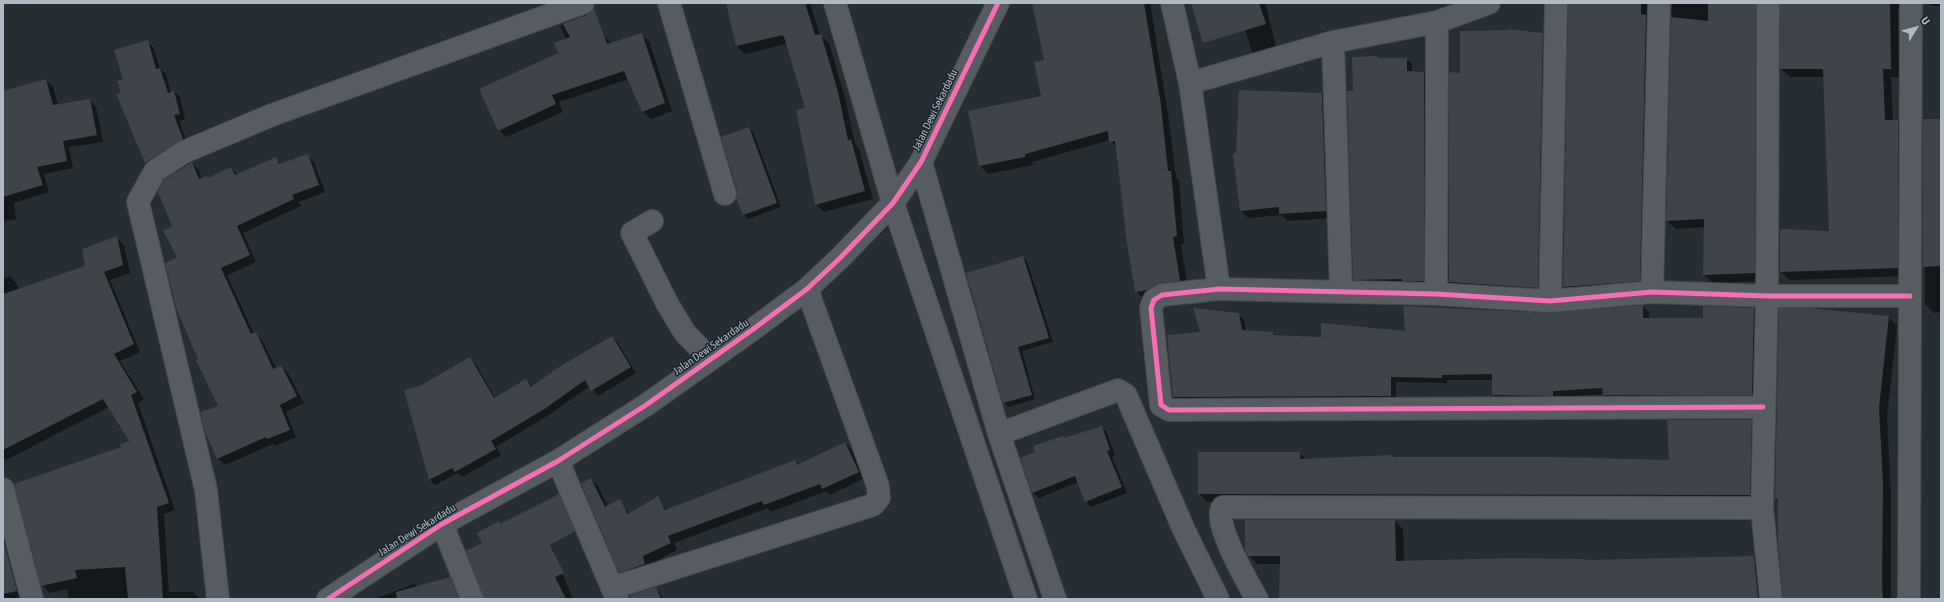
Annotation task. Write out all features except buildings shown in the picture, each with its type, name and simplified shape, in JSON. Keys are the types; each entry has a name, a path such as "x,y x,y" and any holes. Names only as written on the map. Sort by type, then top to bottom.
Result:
{"street":[{"path":"218,599 206,490 138,202 155,171 184,152 272,115 583,3"},
{"path":"669,3 725,194"},
{"path":"835,3 893,203 1026,599"},
{"name":"Jalan Dewi Sekardadu","path":"328,599 442,524 558,461 646,405 807,289 893,203 921,162 998,3"},
{"path":"1172,3 1190,84 1219,289"},
{"path":"1190,84 1333,42 1437,22 1489,3"},
{"path":"1550,301 1556,3"},
{"path":"1652,292 1659,3"},
{"path":"1768,3 1767,296 1763,407 1762,508 1771,599"},
{"path":"1909,599 1911,3"},
{"path":"1436,294 1437,22"},
{"path":"1333,42 1341,291"},
{"path":"921,162 999,434 1055,599"},
{"path":"652,221 632,233 678,322 685,333 710,359"},
{"path":"558,461 614,593 873,505 879,498 878,486 807,289"},
{"path":"1763,407 1169,410 1161,405 1152,308 1154,300 1162,295 1219,289 1436,294 1550,301 1652,292 1767,296 1910,296"},
{"path":"999,434 1072,408 1112,391 1118,390 1126,395 1184,530 1218,599"},
{"path":"3,491 32,599"},
{"path":"1257,599 1243,576 1225,537 1220,512 1223,507 1762,508"},
{"path":"442,524 472,599"}],"cycle path":[{"path":"328,599 442,524 558,461 646,405 807,289 840,258 893,203 921,162 998,3"},
{"path":"1763,407 1169,410 1161,405 1151,308 1154,300 1162,295 1219,289 1436,294 1550,301 1652,292 1767,296 1910,296"}]}
